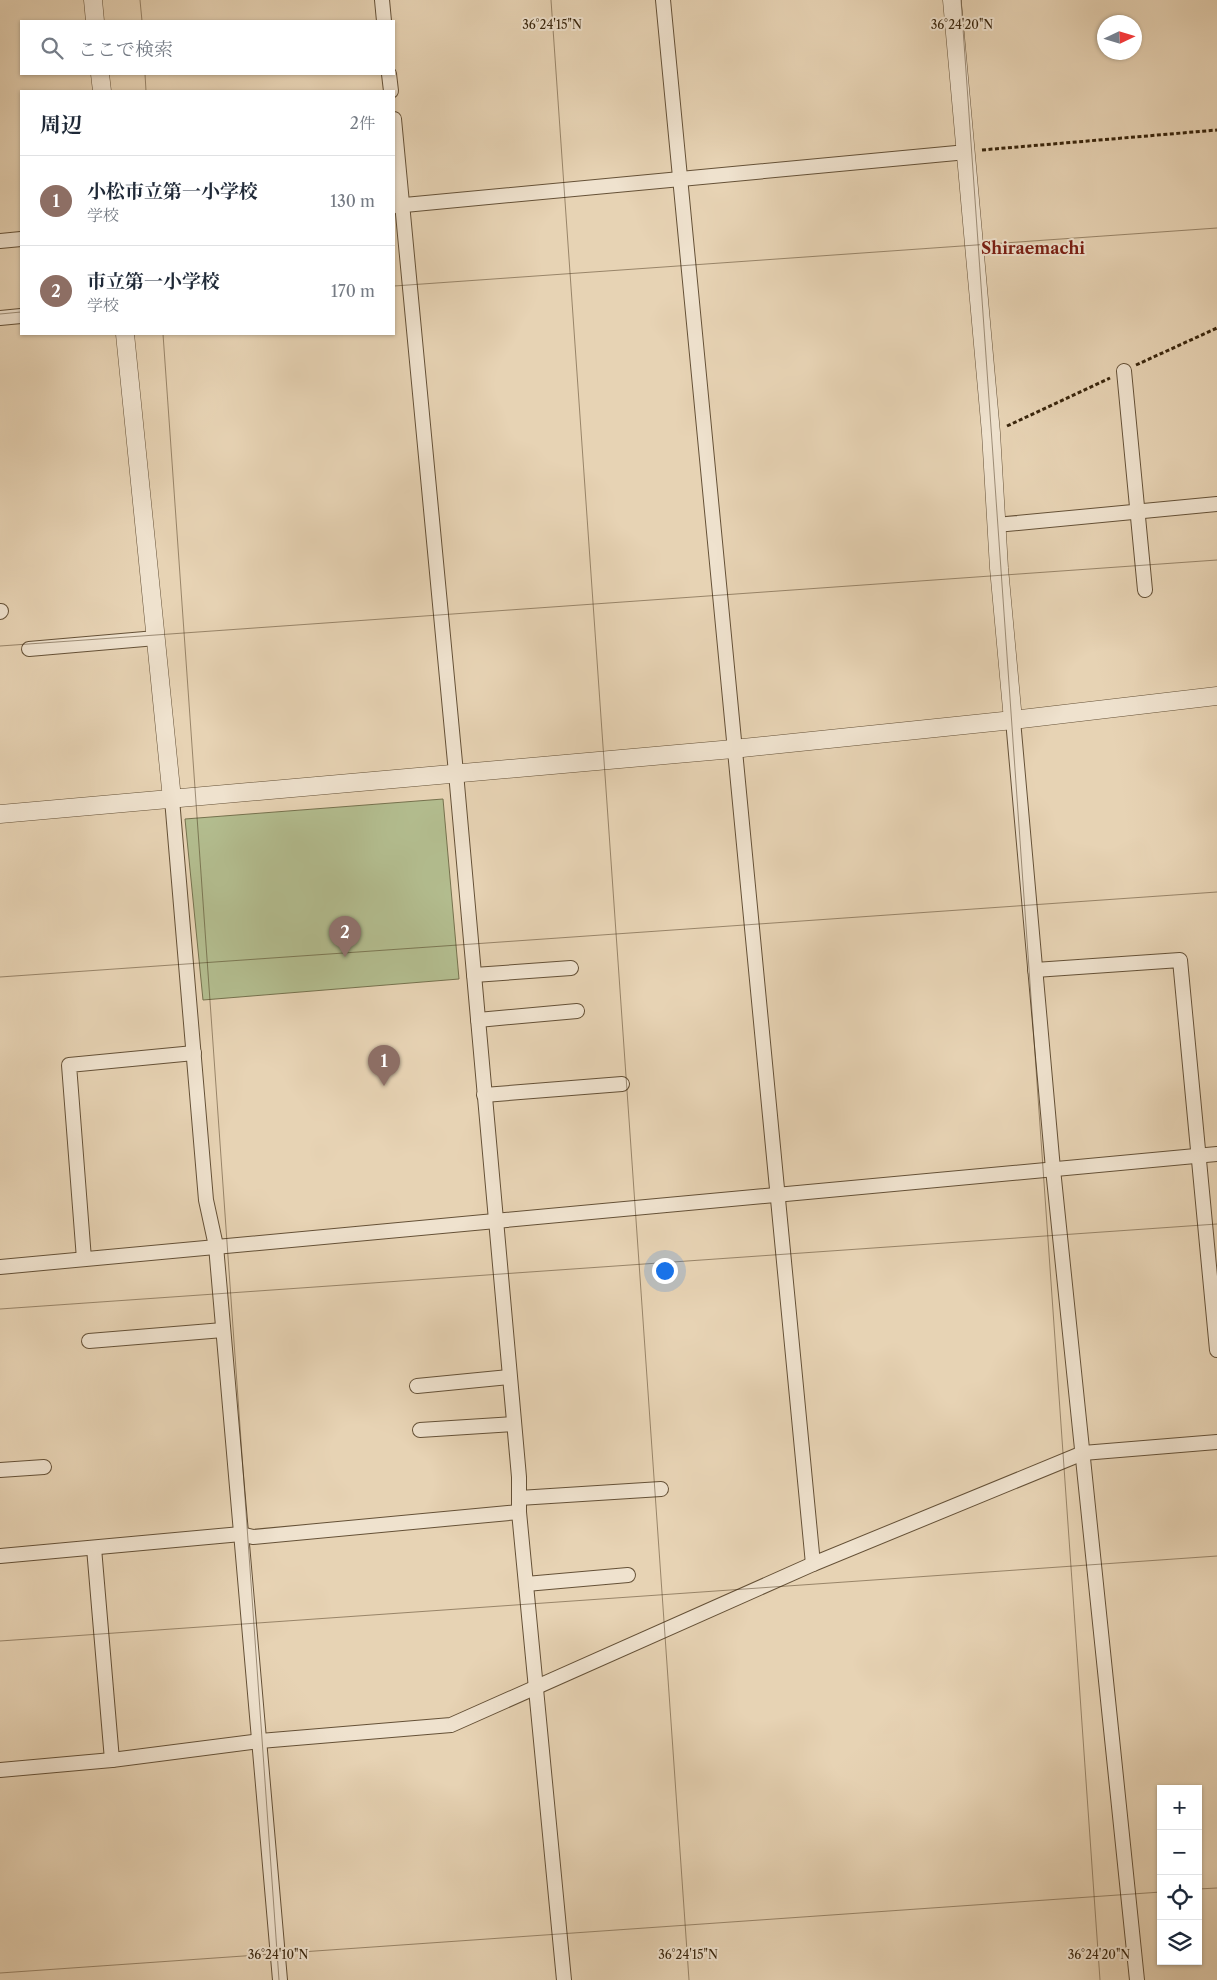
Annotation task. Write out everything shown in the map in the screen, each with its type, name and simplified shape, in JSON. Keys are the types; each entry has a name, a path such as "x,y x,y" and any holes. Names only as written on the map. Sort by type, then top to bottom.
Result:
{"street":[{"path":"93,0 95,20"},
{"path":"382,0 384,20"},
{"path":"663,0 733,749 813,1564"},
{"path":"952,0 967,152 991,433 996,525 1053,1169 1137,1980"},
{"path":"100,75 102,90"},
{"path":"389,75 391,90"},
{"path":"395,140 398,205 456,772 514,1424 526,1584 564,1980"},
{"path":"398,205 967,152"},
{"path":"0,241 20,238"},
{"path":"0,318 20,316"},
{"path":"125,335 172,799 206,1200 216,1246 280,1980"},
{"path":"1124,371 1145,590"},
{"path":"996,525 1217,504"},
{"path":"29,649 156,638"},
{"path":"0,814 456,772 733,749 1013,720 1217,696"},
{"path":"1036,970 1180,960 1217,1350"},
{"path":"474,975 572,968"},
{"path":"478,1020 577,1011"},
{"path":"84,1259 69,1065 194,1053"},
{"path":"484,1095 622,1084"},
{"path":"0,1267 1217,1154"},
{"path":"89,1341 223,1330"},
{"path":"417,1386 509,1377"},
{"path":"420,1430 514,1424"},
{"path":"0,1770 451,1724 813,1564 1083,1453 1217,1442"},
{"path":"0,1470 44,1467"},
{"path":"0,1556 241,1534 253,1537 661,1489"},
{"path":"94,1548 112,1760"},
{"path":"526,1584 628,1575"}],"path":[{"path":"967,152 1217,130"},
{"path":"991,433 1217,328"}],"green space":[{"path":"443,799 459,979 203,1000 185,819"}],"place":[{"name":"市立第一小学校","path":"345,957"},
{"name":"小松市立第一小学校","path":"384,1086"}],"district":[{"name":"Shiraemachi","path":"1033,248"}]}
